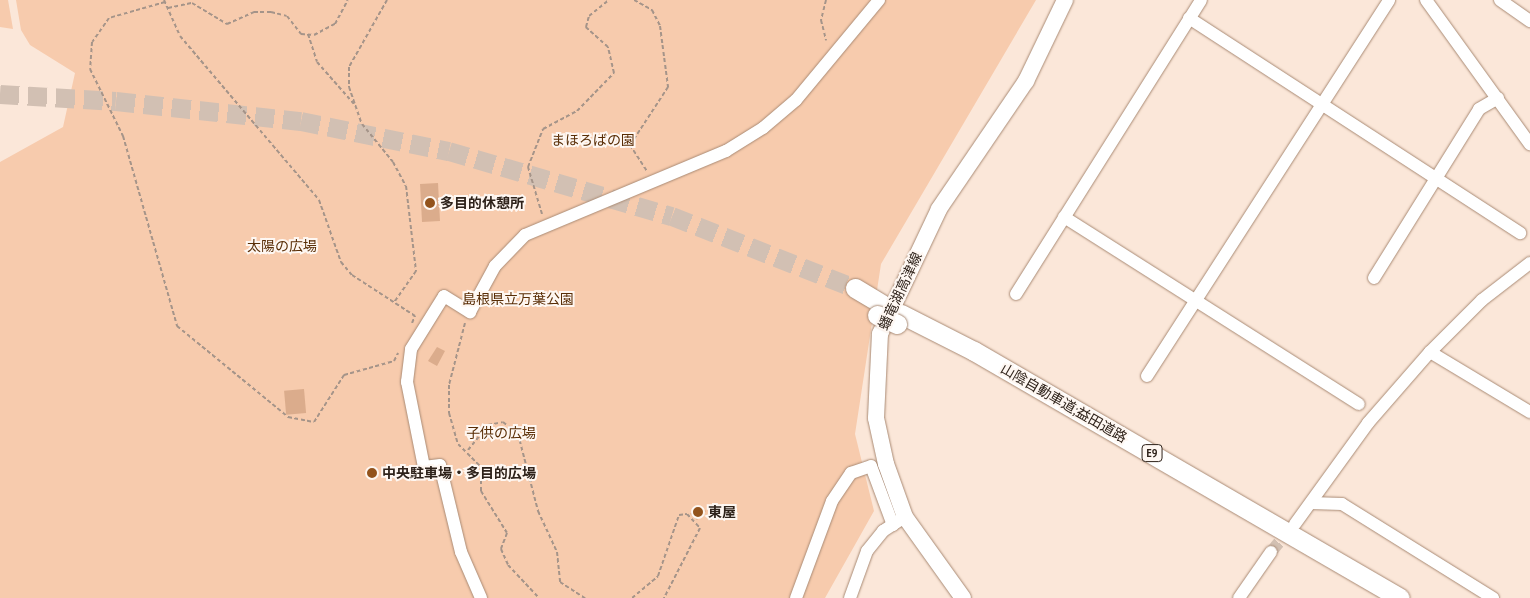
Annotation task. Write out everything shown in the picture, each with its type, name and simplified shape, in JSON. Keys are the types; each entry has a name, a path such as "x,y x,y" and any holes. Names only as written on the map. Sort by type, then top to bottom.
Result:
{"highway":[{"name":"山陰自動車道;益田道路","path":"854,295 971,358 1382,598"},
{"name":"山陰自動車道;益田道路","path":"899,319 983,356 1400,598"}],"main road":[{"name":"蟠竜湖高津線","path":"964,598 899,521 876,418 880,334 940,209 1026,81 1065,0"}],"street":[{"path":"481,598 461,552 440,465 424,466 411,401 408,363 420,320 444,296 470,312 495,266 525,235 726,151 763,128 796,100 879,0"},
{"path":"1016,294 1201,0"},
{"path":"1426,0 1530,144"},
{"path":"1500,0 1530,21"},
{"path":"1147,376 1320,105 1383,2"},
{"path":"1189,18 1320,105 1520,233"},
{"path":"1374,278 1480,110 1498,98"},
{"path":"1064,217 1359,404"},
{"path":"1295,524 1368,423 1430,352 1482,300 1530,263"},
{"path":"1430,352 1530,412"},
{"path":"796,598 832,501 851,473 871,466 899,521 867,550 850,598"},
{"path":"1311,503 1342,504 1493,598"},
{"path":"1244,596 1271,552"}],"path":[{"path":"168,8 192,3 227,24 254,12 271,12 287,16 301,34 314,35 335,24 348,0"},
{"path":"387,0 349,67 356,106 362,124 393,162 406,186 416,271 394,304"},
{"path":"542,214 528,167 543,130 577,111 614,72 608,47 586,28 588,16 609,0"},
{"path":"634,0 652,10 660,26 668,86 630,145 649,174"},
{"path":"826,0 821,20 826,40"},
{"path":"398,352 394,361 344,375 314,422 288,417 177,326 123,136 90,69 92,42 109,18 165,1 180,36 320,200 341,262 352,275 420,320 411,325"},
{"path":"308,34 317,62 356,106"},
{"path":"470,312 462,328 449,385 449,413 458,444 468,450 481,467 481,492 507,534 501,549 508,565 539,598"},
{"path":"468,450 488,425 503,422 518,434 538,511 557,552 560,582 585,598"},
{"path":"632,598 658,576 679,515 687,514 700,528 664,598"}],"green space":[{"path":"0,0 8,0 13,29 0,27"},
{"name":"島根県立万葉公園","path":"16,0 1036,0 881,264 855,434 874,511 825,598 0,598 0,162 63,127 75,73 30,45 21,30"}],"building":[{"name":"多目的休憩所","path":"438,183 440,221 422,222 420,184"},
{"path":"437,347 445,351 437,366 428,361"},
{"path":"304,389 306,413 286,415 284,391"},
{"name":"東屋","path":"698,505 706,511 697,520 690,514"}],"tunnel":[{"path":"0,94 116,101 301,121 449,151 672,216 855,288"},
{"path":"1271,552 1292,527"}],"place":[{"name":"多目的休憩所","path":"430,203"},
{"name":"中央駐車場・多目的広場","path":"372,473"},
{"name":"東屋","path":"698,512"}],"park label":[{"name":"まほろばの園","path":"593,140"},
{"name":"太陽の広場","path":"282,246"},
{"name":"子供の広場","path":"501,433"}]}
